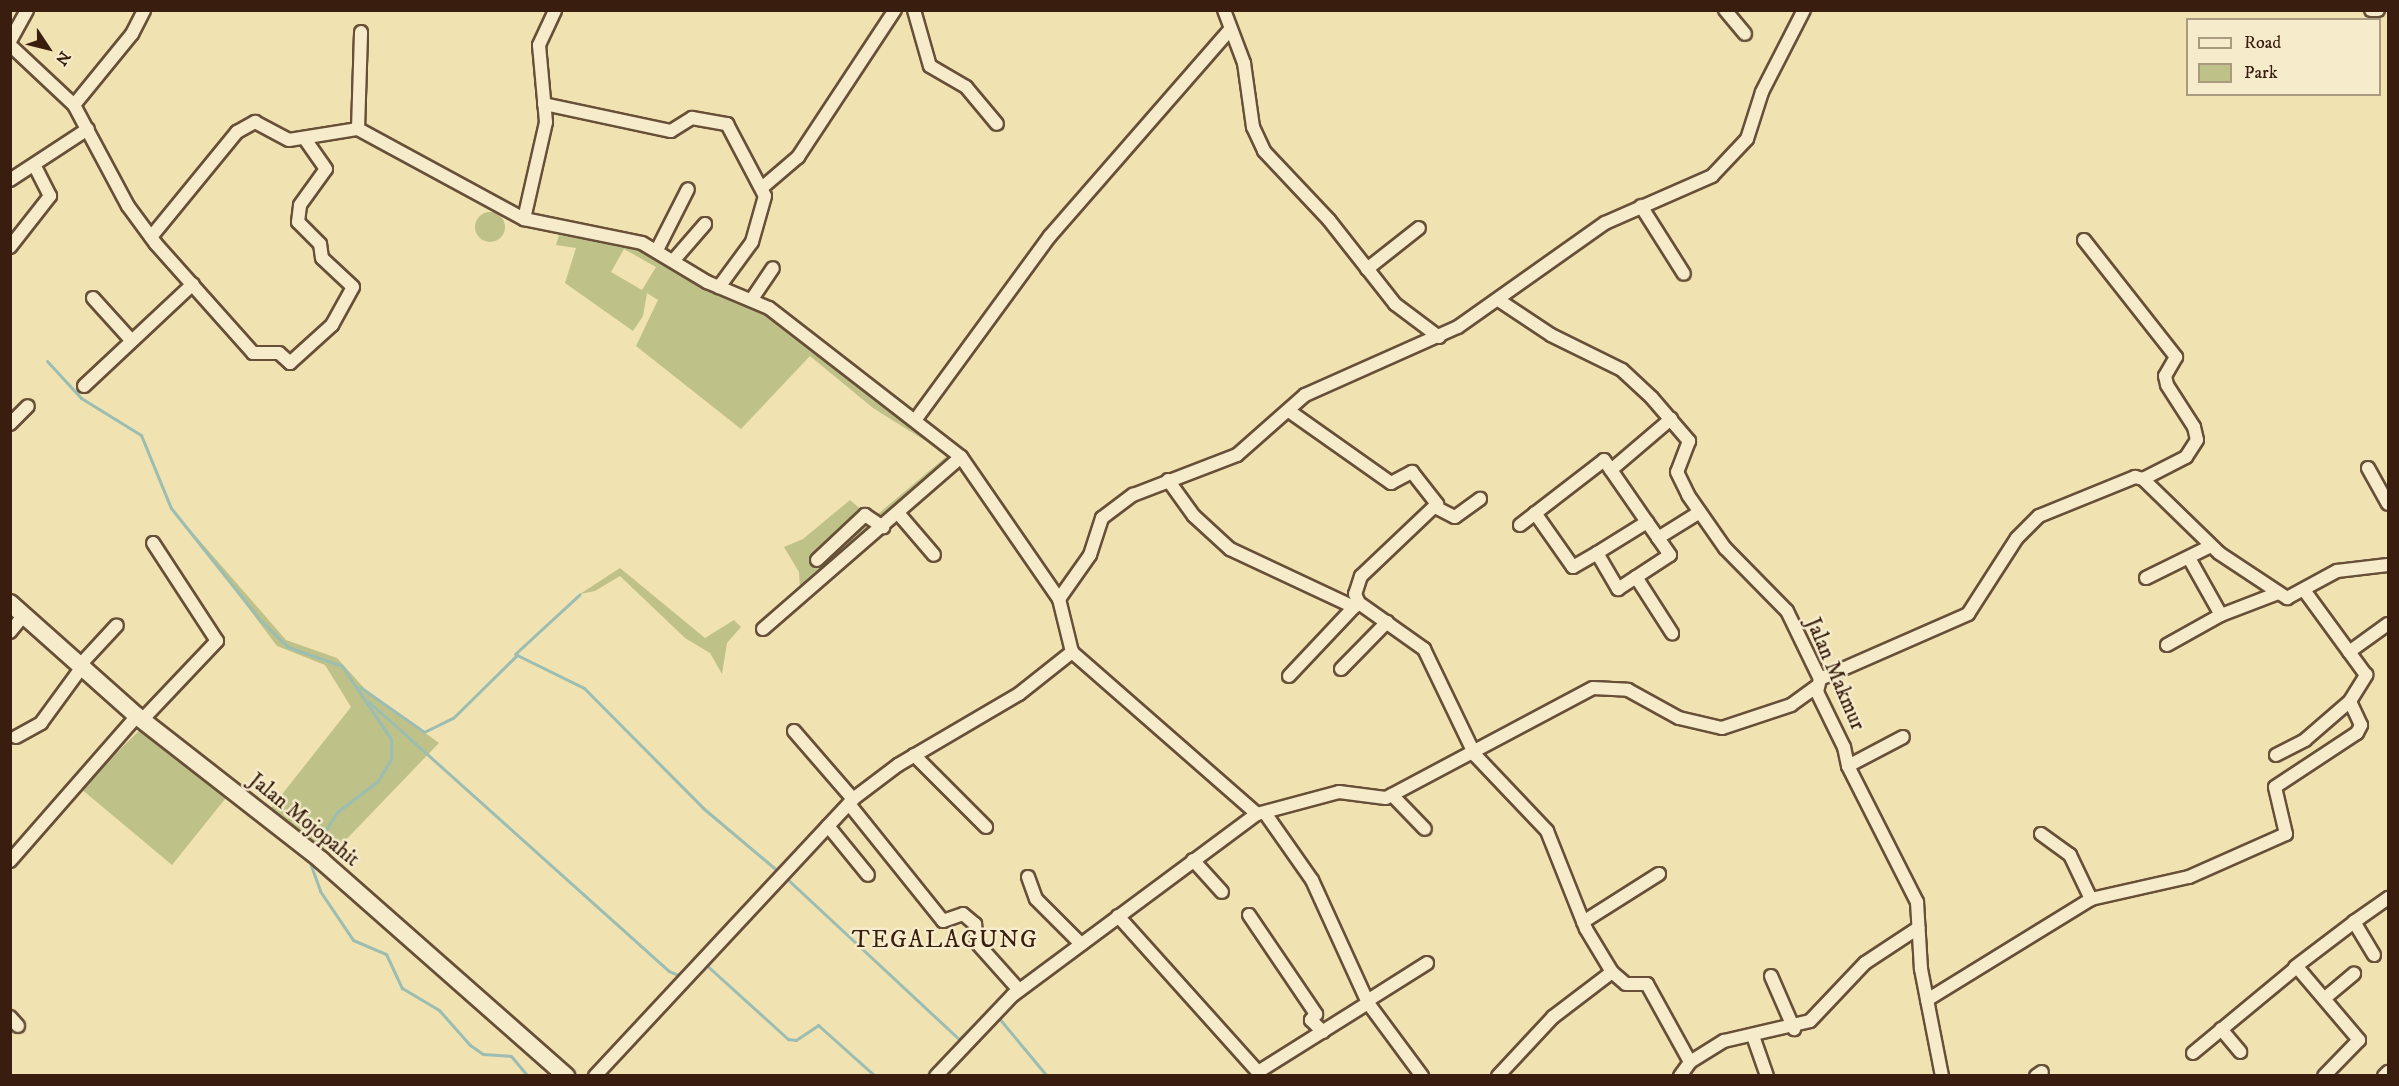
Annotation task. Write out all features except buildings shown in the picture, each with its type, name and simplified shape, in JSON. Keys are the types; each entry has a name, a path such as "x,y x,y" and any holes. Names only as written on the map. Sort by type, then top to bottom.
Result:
{"street":[{"path":"10,40 27,10"},
{"path":"74,105 132,34 144,10"},
{"path":"524,219 542,154 544,104 539,45 555,10"},
{"path":"720,286 752,242 764,186 798,157 895,10"},
{"path":"914,10 930,66 966,87 997,124"},
{"path":"1224,10 1228,31 1244,63 1253,127 1264,151 1395,304 1439,337"},
{"path":"1725,10 1745,34"},
{"path":"1059,599 1090,555 1102,518 1133,495 1237,455 1305,395 1439,337 1500,301 1552,256 1641,206 1712,176 1740,150 1762,92 1804,10"},
{"path":"2371,10 2378,10"},
{"path":"916,419 1050,236 1228,31"},
{"path":"358,129 361,32"},
{"path":"10,45 74,105 151,237 257,354 274,352 293,362 332,325 353,287 322,258 320,244 298,222 300,205 326,169 305,139"},
{"path":"544,104 671,131 692,118 713,119 736,134 764,186"},
{"path":"151,237 244,125 255,122 289,140 358,129 524,219 632,239 657,250 720,286 752,299 916,419 961,457 1059,599 1072,652 1261,814 1312,880 1368,1002 1422,1076"},
{"path":"10,180 88,129"},
{"path":"10,247 50,196 34,165"},
{"path":"657,250 688,189"},
{"path":"1641,206 1684,274"},
{"path":"673,261 705,224"},
{"path":"1367,269 1419,228"},
{"path":"936,1076 992,1014 1019,990 1192,860 1261,814 1339,792 1373,799 1392,795 1474,755 1593,688 1628,690 1679,718 1722,728 1791,705 1818,683 1968,614 2017,538 2038,516 2073,498 2143,479 2186,457 2197,440 2194,427 2167,385 2165,376 2176,357 2084,240"},
{"path":"752,299 773,268"},
{"path":"84,386 130,339 193,284"},
{"path":"93,298 130,339"},
{"name":"Jalan Makmur","path":"1500,301 1551,335 1622,370 1671,419 1689,441 1677,472 1700,513 1725,548 1775,595 1818,683 1848,766 1917,902 1927,1000 1942,1076"},
{"path":"10,424 28,406"},
{"path":"1289,411 1391,483 1412,472 1437,508 1455,518 1480,499"},
{"path":"1611,470 1671,419"},
{"path":"763,629 961,457"},
{"path":"1520,525 1604,460 1670,555 1618,589 1597,553"},
{"path":"2368,468 2388,504"},
{"path":"2143,479 2211,546 2278,593 2290,598 2337,572 2386,563"},
{"path":"1168,480 1200,523 1230,549 1357,605 1388,622 1424,649 1474,755 1547,831 1583,922 1612,972 1626,984 1647,984 1690,1062"},
{"path":"1357,605 1355,594 1361,576 1437,508"},
{"path":"898,513 934,555"},
{"path":"1535,513 1573,567 1647,522"},
{"path":"1658,538 1700,513"},
{"path":"817,560 865,515 883,527"},
{"path":"10,861 139,718 217,641 153,543"},
{"path":"2146,578 2211,546"},
{"path":"2189,558 2221,615"},
{"path":"1636,577 1672,633"},
{"path":"2276,755 2305,740 2350,701 2366,675 2304,590"},
{"path":"2167,645 2221,615 2278,593"},
{"name":"Jalan Mojopahit","path":"10,603 139,718 321,860 566,1076"},
{"path":"1289,676 1357,605"},
{"path":"10,632 24,615"},
{"path":"1341,669 1388,622"},
{"path":"2349,652 2388,624"},
{"path":"16,737 41,723 81,666 117,625"},
{"path":"596,1076 851,802 914,755 1018,694 1072,652"},
{"path":"1927,1000 2091,899 2189,878 2283,836 2287,826 2275,787 2357,733 2361,725 2350,701"},
{"path":"794,731 942,921 951,922 961,914 972,921 977,943 1019,990"},
{"path":"1848,766 1903,737"},
{"path":"914,755 986,827"},
{"path":"1392,795 1425,830"},
{"path":"828,826 868,875"},
{"path":"2042,834 2070,855 2091,899"},
{"path":"1192,860 1222,892"},
{"path":"1583,922 1659,874"},
{"path":"1028,877 1036,899 1081,944"},
{"path":"2193,1053 2295,967 2388,898"},
{"path":"1249,915 1316,1014 1311,1020 1323,1032"},
{"path":"1118,916 1258,1072 1427,963"},
{"path":"2354,922 2374,955"},
{"path":"1680,1076 1690,1062 1724,1041 1794,1029 1816,1016 1865,963 1918,928"},
{"path":"2295,967 2325,998 2359,1040 2324,1076"},
{"path":"1498,1076 1553,1017 1612,972"},
{"path":"2325,998 2354,974"},
{"path":"1772,976 1794,1029"},
{"path":"2222,1029 2240,1052"},
{"path":"1753,1036 1767,1076"},
{"path":"2384,1076 2388,1072"}],"green space":[{"path":"490,212 501,216 505,227 501,238 490,242 479,238 475,227 479,216"},
{"path":"559,235 633,247 759,309 955,455 800,589 799,572 784,547 803,539 850,500 872,519 948,455 873,408 810,356 741,429 636,346 658,300 647,293 643,316 633,331 565,283 576,248 556,245","holes":["624,249 656,267 642,290 611,272"]},
{"path":"186,525 286,640 337,658 365,689 439,743 339,847 330,840 321,851 268,812 351,707 325,665 277,646"},
{"path":"620,568 705,638 734,620 741,627 727,643 722,674 710,653 685,638 620,576 595,591 580,594"},
{"path":"142,728 229,794 172,865 80,788"}],"waterway":[{"path":"47,361 81,398 141,435 171,508 261,621 288,647 342,666 391,739 391,759 378,781 337,812 315,848"},
{"path":"515,654 580,594"},
{"path":"360,687 424,732 453,718 517,655 584,688 703,808 779,872"},
{"path":"369,702 669,971 678,975 698,958"},
{"path":"309,860 320,891 353,940 386,954 402,988 439,1010 470,1045 483,1054 511,1056 528,1076"},
{"path":"784,876 959,1039 989,1010 994,1012"},
{"path":"703,962 788,1039 796,1040 818,1025 875,1076"},
{"path":"998,1017 1047,1076"}],"district":[{"name":"TEGALAGUNG","path":"945,941"}]}
